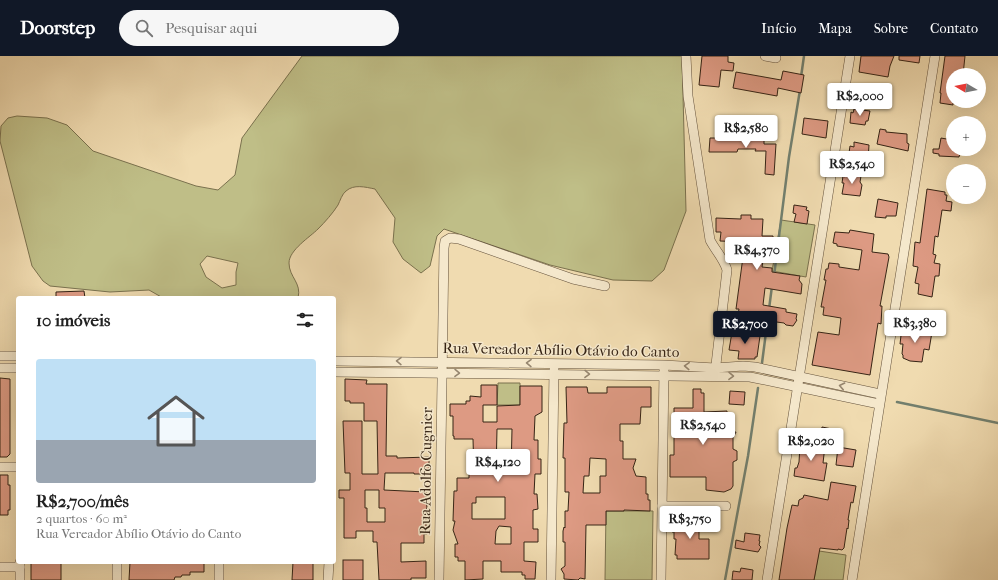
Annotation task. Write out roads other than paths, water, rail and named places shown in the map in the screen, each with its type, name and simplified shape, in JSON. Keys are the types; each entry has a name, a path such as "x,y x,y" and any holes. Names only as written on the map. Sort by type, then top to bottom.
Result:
{"street":[{"path":"686,56 688,96 710,240 725,264 727,270 715,372"},
{"path":"765,56 776,58"},
{"path":"767,580 850,56"},
{"path":"852,580 880,394 935,56"},
{"name":"Rua Adolfo Cugnier","path":"439,580 441,373 445,241 450,238 459,239 573,279 605,286"},
{"path":"0,356 16,356"},
{"name":"Rua Vereador Abílio Otávio do Canto","path":"336,360 664,365 756,377 879,404"},
{"path":"551,580 554,363"},
{"path":"660,580 664,365"},
{"name":"Rua Vereador Abílio Otávio do Canto","path":"336,372 664,375 715,372 749,366 880,394"},
{"path":"0,368 16,368"},
{"path":"0,467 16,467"},
{"path":"662,506 726,506"},
{"path":"117,564 117,580"},
{"path":"219,564 219,580"},
{"path":"328,580 329,564"},
{"path":"0,567 20,565 20,580"}],"waterway":[{"path":"801,77 804,56"},
{"path":"774,276 789,157 800,90"},
{"path":"762,363 772,286"},
{"path":"725,580 748,456 758,388"},
{"path":"897,402 998,423"}]}
